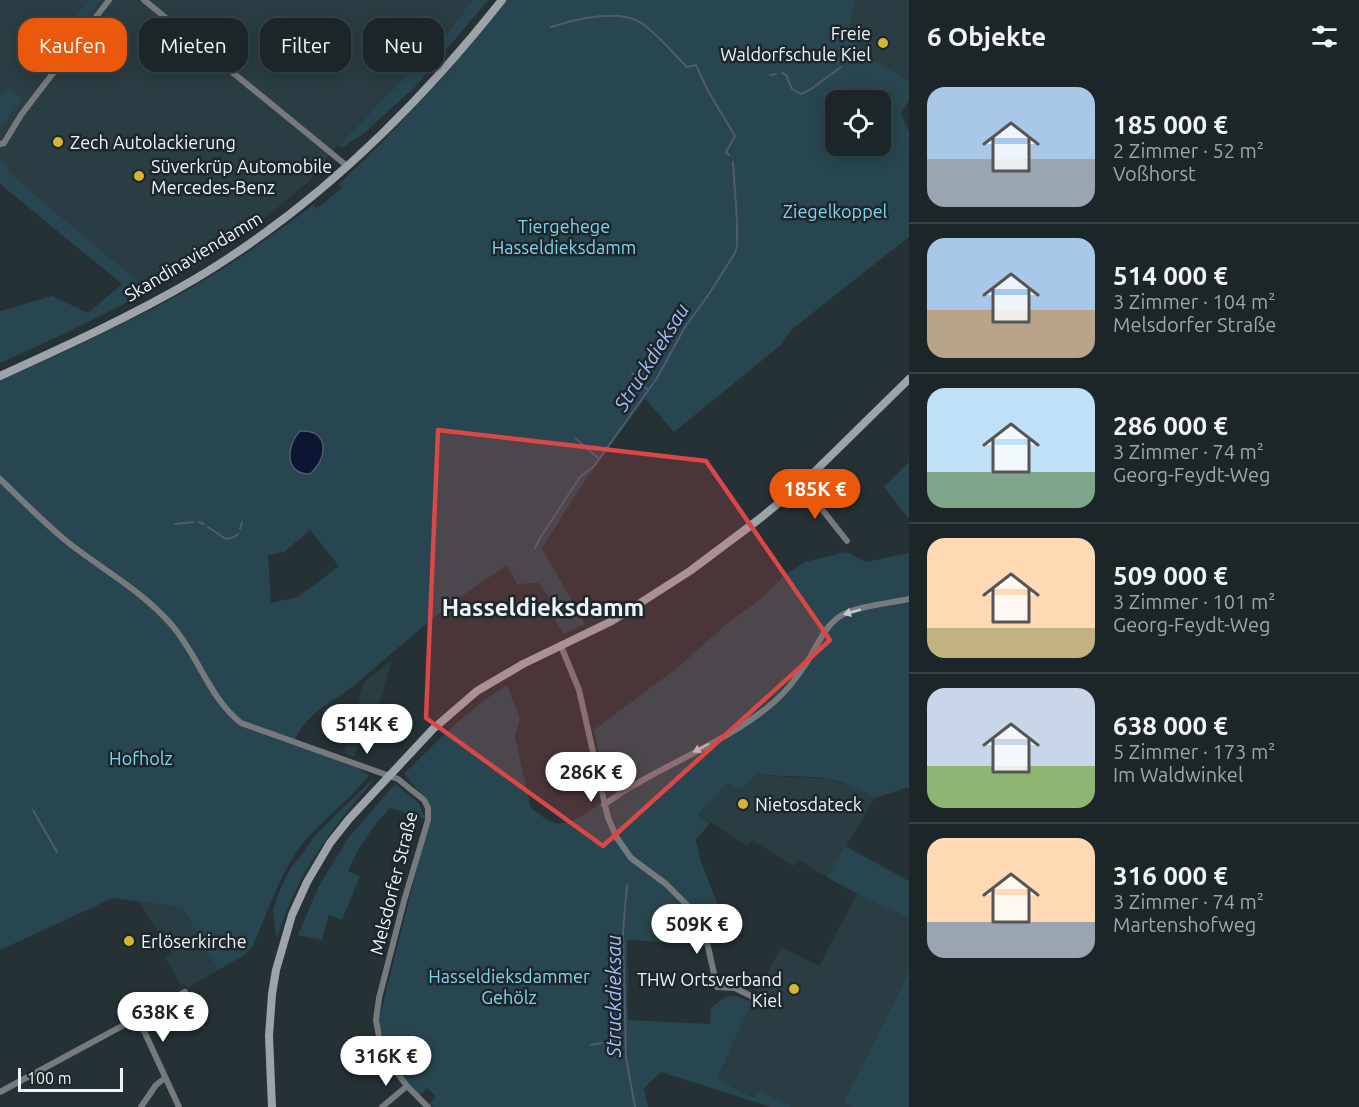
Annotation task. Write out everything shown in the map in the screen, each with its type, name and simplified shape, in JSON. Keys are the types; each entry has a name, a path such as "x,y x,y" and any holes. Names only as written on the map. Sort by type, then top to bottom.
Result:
{"street":[{"path":"0,144 4,143 21,115 110,0"},
{"path":"144,0 347,166"},
{"name":"Skandinaviendamm","path":"0,376 118,321 196,278 283,220 326,186 433,84 502,0"},
{"path":"272,1107 269,1036 276,970 292,915 313,870 330,843 357,810 441,721 477,691 523,664 597,629 667,586 758,520 802,484 909,379"},
{"name":"Melsdorfer Straße","path":"0,479 70,544 132,587 160,613 184,640 221,704 241,723 390,776 404,782 424,800 428,808 428,819 403,903 376,1014 383,1051 407,1086 428,1107"},
{"path":"802,484 847,541"},
{"path":"604,805 630,786 729,732 775,701 806,663 829,626 841,615 909,599"},
{"path":"561,646 579,690 604,805 617,838 631,858 666,884 702,920 717,987 735,988 755,998"},
{"path":"0,1092 184,992"},
{"path":"138,1018 178,1107"},
{"path":"141,1107 156,1085 165,1078"},
{"path":"382,1107 407,1086"}],"highlighted area":[{"path":"438,430 706,461 830,640 603,846 426,718"}],"shaded area":[{"path":"0,0 472,0 444,37 444,18 363,18 363,72 410,72 325,160 321,169 308,182 259,223 198,265 149,291 6,171 10,167 0,159"},
{"name":"Freie Waldorfschule Kiel","path":"855,0 909,0 909,82 864,56 849,31"},
{"path":"392,660 371,733 375,735 372,745 360,741 354,757 343,753 364,682"},
{"path":"758,773 827,779 856,787 875,798 827,877 799,860 794,866 752,840 747,846 698,814 728,783 738,789"},
{"path":"857,894 909,918 909,972 843,1103 852,1107 792,1107 760,1090 756,1098 717,1079 752,1002 781,947 819,966"},
{"path":"138,901 182,907 218,970 187,988 184,984 181,985 165,958 172,953"}],"green space":[{"path":"101,0 87,18 74,18 84,5 80,1"},
{"path":"472,0 488,0 444,53 444,37"},
{"path":"507,0 855,0 849,31 864,56 909,82 909,101 901,113 909,132 909,237 792,329 781,345 674,432 645,398 585,481 542,548 585,624 563,634 553,616 554,604 539,583 517,584 507,566 448,606 358,682 321,708 305,723 293,744 357,768 369,775 302,844 280,881 252,947 244,955 218,970 182,907 113,898 0,950 0,380 103,334 154,308 245,254 313,205 316,209 342,188 339,184 447,72","holes":["310,530 339,566 298,597 271,603 268,555 284,552"]},
{"path":"410,72 428,72 416,86 364,133 343,147 338,146"},
{"path":"7,88 23,99 0,129 0,97"},
{"path":"0,159 10,167 7,171 149,291 0,363 0,311 52,296 88,313 122,284 0,184"},
{"path":"909,462 909,519 884,487"},
{"name":"Hasseldieksdammer Gehölz","path":"846,552 866,562 909,553 909,787 875,798 844,783 820,778 758,773 743,788 738,789 728,783 698,814 710,823 696,840 700,859 717,903 709,914 696,920 700,933 675,941 627,940 628,1020 710,1024 711,1008 725,997 733,995 752,1002 717,1079 755,1098 760,1090 792,1107 771,1107 661,1072 644,1088 648,1107 433,1107 429,1104 436,1096 427,1088 420,1096 399,1071 389,1052 379,1020 429,820 390,808 366,838 348,871 360,876 342,920 329,915 322,940 298,935 319,886 348,838 395,784 419,803 423,814 428,819 426,800 404,774 466,715 507,685 520,718 515,737 531,808 556,823 569,822 583,815 607,797 594,730 677,668 731,620 761,599 786,574 805,562"},
{"path":"372,780 329,835 305,872 278,935 276,935 273,910 291,868 319,831"},
{"path":"845,846 909,881 909,918 827,877"},
{"path":"909,972 909,1107 852,1107 843,1103"}],"water":[{"path":"300,431 317,435 323,446 320,461 310,474 296,470 290,458 292,444"}],"waterway":[{"name":"Struckdieksau","path":"551,27 598,16 623,17 643,24 687,67 696,65 708,91 735,136 726,152 729,155"},
{"path":"782,73 786,75 792,89 801,94 841,67"},
{"path":"770,75 776,74"},
{"name":"Struckdieksau","path":"535,548 580,477 594,466 657,378 685,327 735,253 737,221 733,162"},
{"path":"632,373 648,390"},
{"path":"575,438 599,459"},
{"path":"175,524 194,522"},
{"path":"199,522 204,524"},
{"path":"240,529 242,522"},
{"path":"208,527 226,539 238,534"},
{"path":"33,810 57,852"},
{"name":"Struckdieksau","path":"627,885 623,932 626,1057 635,1107"},
{"path":"608,1042 625,1040"},
{"path":"591,1045 602,1043"}],"place":[{"name":"Freie Waldorfschule Kiel","path":"883,43"},
{"name":"Zech Autolackierung","path":"58,142"},
{"name":"Süverkrüp Automobile Mercedes-Benz","path":"139,176"},
{"name":"Nietosdateck","path":"743,804"},
{"name":"Erlöserkirche","path":"129,941"},
{"name":"THW Ortsverband Kiel","path":"794,989"}],"district":[{"name":"Hasseldieksdamm","path":"543,607"}],"park label":[{"name":"Ziegelkoppel","path":"835,211"},
{"name":"Tiergehege Hasseldieksdamm","path":"564,236"},
{"name":"Hofholz","path":"141,758"}]}
